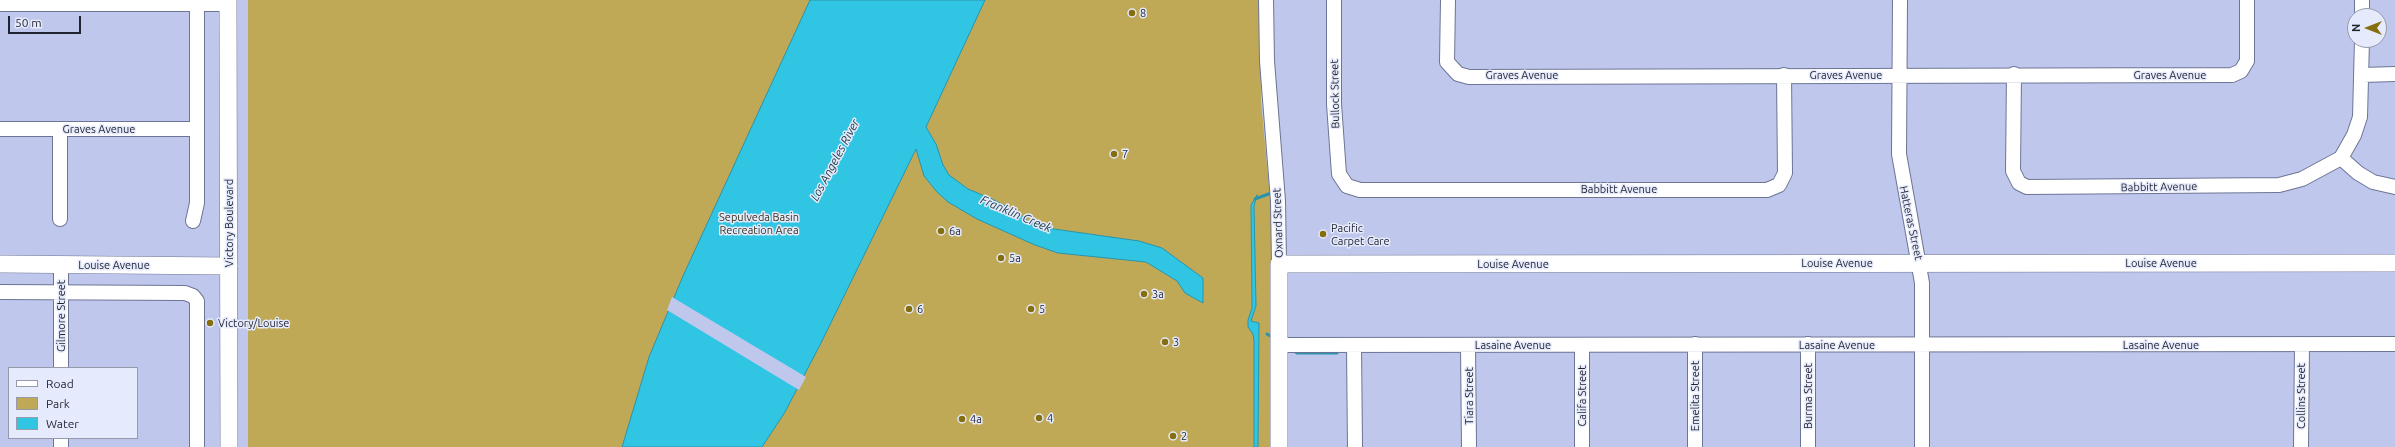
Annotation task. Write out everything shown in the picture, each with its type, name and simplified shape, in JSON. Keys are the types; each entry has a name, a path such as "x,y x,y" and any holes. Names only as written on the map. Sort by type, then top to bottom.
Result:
{"main road":[{"name":"Victory Boulevard","path":"228,2 229,447"},
{"name":"Louise Avenue","path":"1279,264 2395,263"},
{"name":"Louise Avenue","path":"0,264 229,266"},
{"name":"Oxnard Street","path":"1279,264 1279,447"}],"street":[{"name":"Oxnard Street","path":"1266,0 1267,61 1278,201 1279,264"},
{"name":"Bullock Street","path":"1334,0 1334,104 1337,152 1340,174 1347,186"},
{"name":"Graves Avenue","path":"1448,0 1447,62 1452,70 1469,77 2014,74 2232,75 2241,70 2247,61 2247,0"},
{"name":"Hatteras Street","path":"1900,0 1900,168 1920,263 1922,283 1922,447"},
{"path":"0,4 197,4 228,2"},
{"path":"193,221 197,203 197,4"},
{"path":"2362,48 2360,117 2354,135 2341,158 2358,173 2373,182 2395,187"},
{"name":"Babbitt Avenue","path":"2014,74 2013,171 2019,183 2027,187 2279,185 2302,179 2341,158"},
{"path":"2362,75 2395,74"},
{"name":"Babbitt Avenue","path":"1347,186 1360,190 1767,190 1779,185 1785,173 1784,75"},
{"name":"Graves Avenue","path":"0,129 197,129"},
{"path":"60,129 60,219"},
{"name":"Gilmore Street","path":"61,265 61,367"},
{"path":"0,292 185,293 193,296 197,301 197,447"},
{"name":"Emelita Street","path":"1695,344 1695,447"},
{"name":"Burma Street","path":"1808,344 1808,447"},
{"name":"Collins Street","path":"2301,447 2302,344"},
{"name":"Lasaine Avenue","path":"1279,345 2395,344"},
{"name":"Tiara Street","path":"1468,345 1469,447"},
{"name":"Califa Street","path":"1582,345 1582,447"},
{"path":"1354,346 1355,447"}],"green space":[{"name":"Sepulveda Basin Recreation Area","path":"248,0 1260,0 1261,101 1271,208 1271,447 248,447"}],"water":[{"path":"810,0 985,0 926,127 936,144 943,165 949,175 968,189 1019,213 1029,222 1047,228 1139,241 1162,248 1203,278 1203,303 1185,293 1177,281 1146,262 1058,253 1035,245 977,219 948,202 937,192 924,176 916,149 821,343 785,412 762,447 622,447 649,357 683,276"},
{"path":"1257,195 1254,206 1256,306 1251,321 1259,323 1258,447 1254,447 1254,341 1253,334 1248,327 1248,320 1252,308 1251,205"}],"pier":[{"path":"672,297 806,377 799,390 667,310"}],"waterway":[{"path":"1255,199 1274,192"},
{"path":"1267,334 1272,337"},
{"path":"1292,350 1297,353 1337,353"}],"place":[{"name":"8","path":"1132,13"},
{"name":"7","path":"1114,154"},
{"name":"6a","path":"941,231"},
{"name":"Pacific Carpet Care","path":"1323,234"},
{"name":"5a","path":"1001,258"},
{"name":"3a","path":"1144,294"},
{"name":"6","path":"909,309"},
{"name":"5","path":"1031,309"},
{"name":"Victory/Louise","path":"210,323"},
{"name":"3","path":"1165,342"},
{"name":"4","path":"1039,418"},
{"name":"4a","path":"962,419"},
{"name":"2","path":"1173,436"}],"water label":[{"name":"Los Angeles River","path":"835,160"},
{"name":"Franklin Creek","path":"1016,214"}]}
